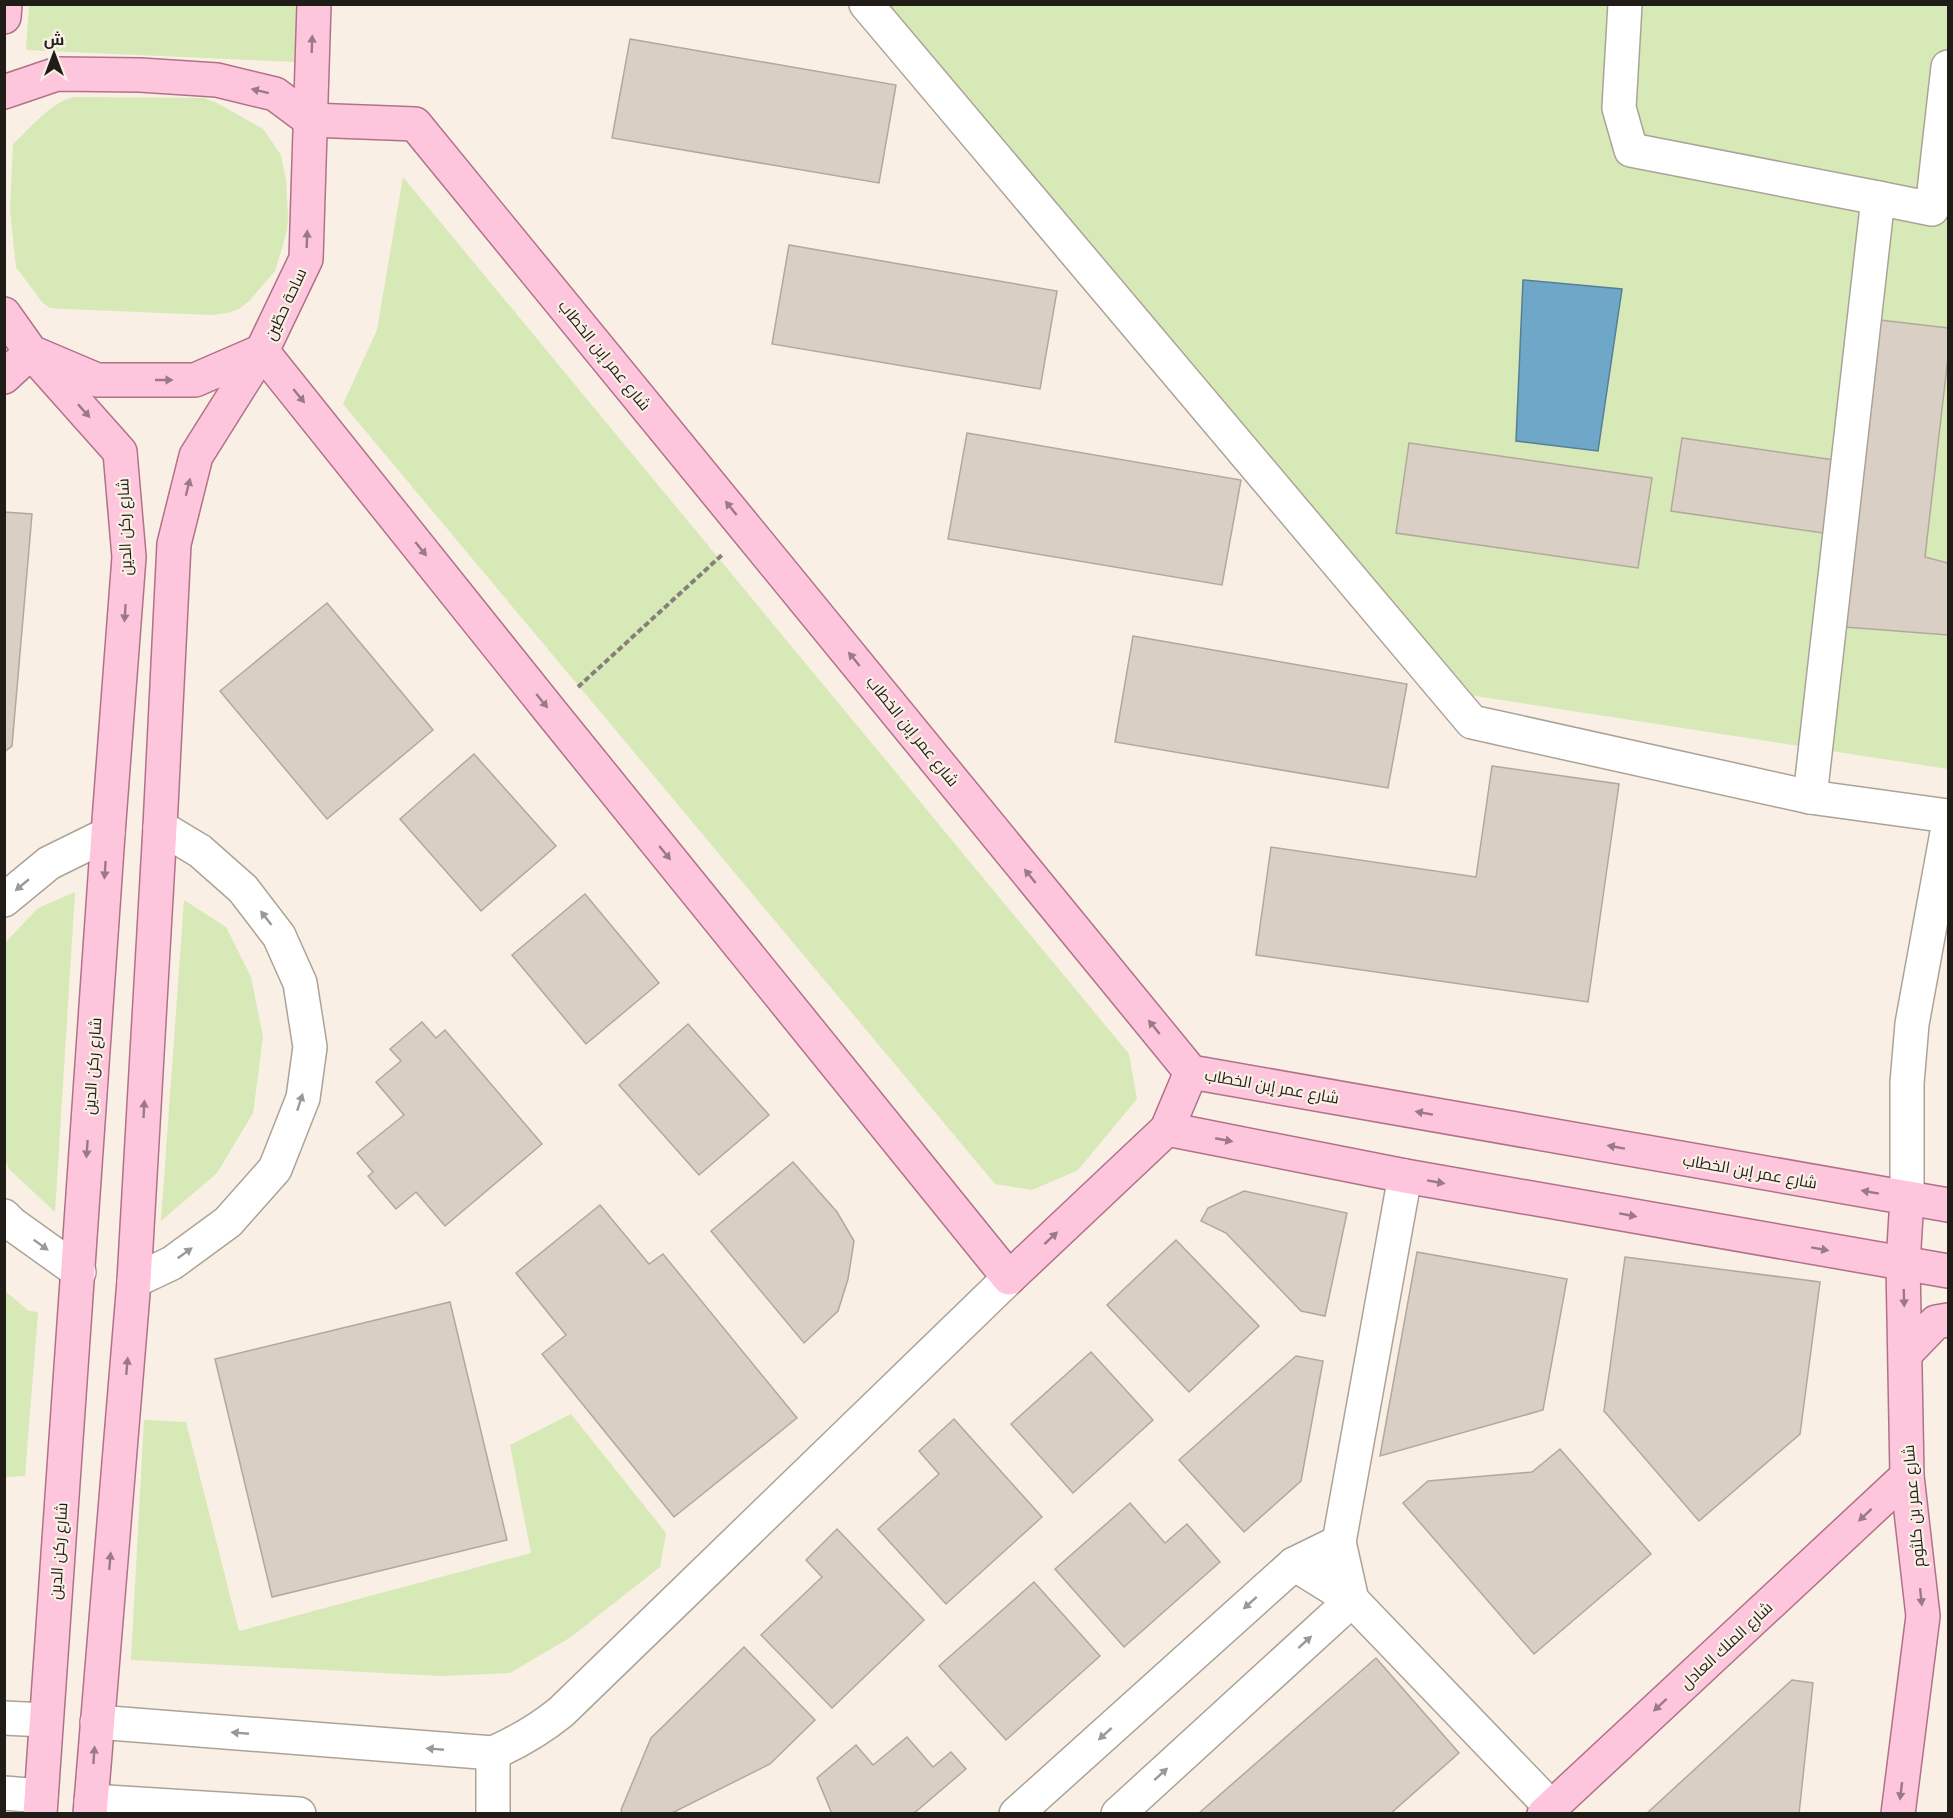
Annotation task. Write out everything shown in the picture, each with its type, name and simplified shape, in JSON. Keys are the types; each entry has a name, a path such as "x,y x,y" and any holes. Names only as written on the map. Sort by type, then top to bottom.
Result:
{"main road":[{"path":"4,17 5,4"},
{"name":"ساحة حطّين","path":"31,352 97,380 195,380 262,351 306,259 314,4"},
{"path":"4,92 57,74 140,75 217,80 275,94 310,120"},
{"name":"شارع عمر إبن الخطاب","path":"310,120 415,124 1191,1072 1948,1205"},
{"path":"4,314 31,352 4,377"},
{"path":"91,1807 134,1281 174,544 196,456 262,351 1009,1278 1167,1129 1191,1072"},
{"name":"شارع ركن الدين","path":"31,352 120,452 129,557 40,1805"},
{"path":"1167,1129 1405,1176 1948,1271"},
{"name":"شارع عمر بن كلثوم","path":"1898,1814 1923,1616 1907,1476 1903,1264 1907,1198"},
{"path":"1906,1353 1935,1322 1948,1320"},
{"name":"شارع الملك العادل","path":"1548,1810 1907,1476"}],"street":[{"path":"866,4 1472,722 1810,797 1948,816"},
{"path":"1624,4 1619,108 1630,150 1932,209 1948,67"},
{"path":"1810,797 1878,198"},
{"path":"134,1281 172,1263 228,1222 275,1168 303,1098 310,1047 300,983 279,936 243,889 200,851 160,826"},
{"path":"1907,1198 1907,1083 1912,1024 1948,826"},
{"path":"4,900 49,863 108,834"},
{"path":"1352,1600 1339,1542 1405,1176"},
{"path":"4,1216 78,1272"},
{"path":"97,1722 493,1753 538,1731 561,1712 1009,1278"},
{"path":"1016,1814 1294,1564 1339,1542"},
{"path":"1294,1564 1352,1600 1548,1810"},
{"path":"1118,1814 1352,1600"},
{"path":"4,1718 45,1720"},
{"path":"492,1814 493,1753"},
{"path":"4,1793 40,1805"},
{"path":"91,1807 299,1814"}],"path":[{"path":"551,712 749,530"}],"green space":[{"path":"29,5 300,5 296,62 26,50"},
{"path":"886,5 1948,5 1948,769 1469,695"},
{"path":"76,97 204,98 263,129 281,155 286,180 287,231 275,271 239,309 212,315 50,308 42,302 16,267 10,210 13,144 50,109 67,99"},
{"path":"403,177 1129,1054 1137,1099 1078,1170 1032,1190 995,1184 343,404 377,330"},
{"path":"75,892 55,1212 9,1169 5,1159 5,943 38,908"},
{"path":"184,900 226,927 251,977 263,1037 253,1113 217,1173 161,1221"},
{"path":"5,1291 29,1311 38,1312 25,1476 5,1477"},
{"path":"571,1414 666,1533 660,1567 571,1637 510,1673 441,1676 131,1660 144,1420 186,1422 239,1631 531,1553 510,1445"}],"water":[{"path":"1523,280 1622,289 1598,451 1516,441"}],"building":[{"path":"630,39 896,85 879,183 612,138"},
{"path":"789,245 1057,291 1040,389 772,344"},
{"path":"1880,320 1948,328 1948,357 1925,557 1948,563 1948,635 1845,627"},
{"path":"967,433 1241,480 1222,585 948,539"},
{"path":"1682,438 1834,460 1823,533 1671,511"},
{"path":"1409,443 1652,478 1638,568 1396,533"},
{"path":"4,512 32,514 12,746 4,752"},
{"path":"327,603 433,730 327,819 220,691"},
{"path":"1133,636 1407,684 1388,788 1115,742"},
{"path":"474,754 556,846 481,911 400,819"},
{"path":"1492,766 1619,784 1588,1002 1256,955 1271,847 1476,877"},
{"path":"585,894 659,983 586,1044 512,955"},
{"path":"422,1022 436,1038 445,1030 542,1144 445,1226 416,1192 396,1209 368,1176 373,1172 357,1153 404,1115 376,1082 401,1061 390,1049"},
{"path":"688,1024 769,1115 699,1175 619,1085"},
{"path":"793,1162 837,1212 854,1241 848,1279 838,1311 804,1343 711,1231"},
{"path":"1244,1191 1347,1213 1325,1316 1301,1311 1226,1233 1201,1221 1208,1208"},
{"path":"600,1205 649,1264 663,1254 797,1418 674,1517 542,1354 566,1335 516,1273"},
{"path":"1176,1240 1259,1326 1189,1392 1107,1305"},
{"path":"1417,1252 1567,1279 1543,1410 1380,1456"},
{"path":"1625,1257 1820,1282 1800,1434 1699,1521 1604,1411"},
{"path":"450,1302 507,1540 272,1597 215,1359"},
{"path":"1091,1352 1153,1420 1073,1493 1011,1424"},
{"path":"1296,1356 1323,1361 1301,1481 1244,1532 1179,1460"},
{"path":"954,1419 1042,1517 946,1604 878,1529 939,1474 919,1451"},
{"path":"1560,1449 1651,1554 1534,1654 1403,1503 1428,1481 1532,1472"},
{"path":"1130,1503 1165,1543 1187,1524 1220,1562 1124,1647 1055,1569"},
{"path":"837,1529 924,1620 832,1708 761,1635 822,1577 806,1560"},
{"path":"1034,1582 1100,1656 1006,1740 939,1666"},
{"path":"744,1647 815,1720 770,1764 670,1814 623,1814 621,1810 651,1738"},
{"path":"1376,1658 1459,1753 1390,1814 1198,1814"},
{"path":"1792,1680 1813,1683 1799,1814 1646,1814"},
{"path":"907,1737 933,1767 951,1752 966,1769 913,1814 832,1814 817,1778 856,1745 873,1765"}]}
